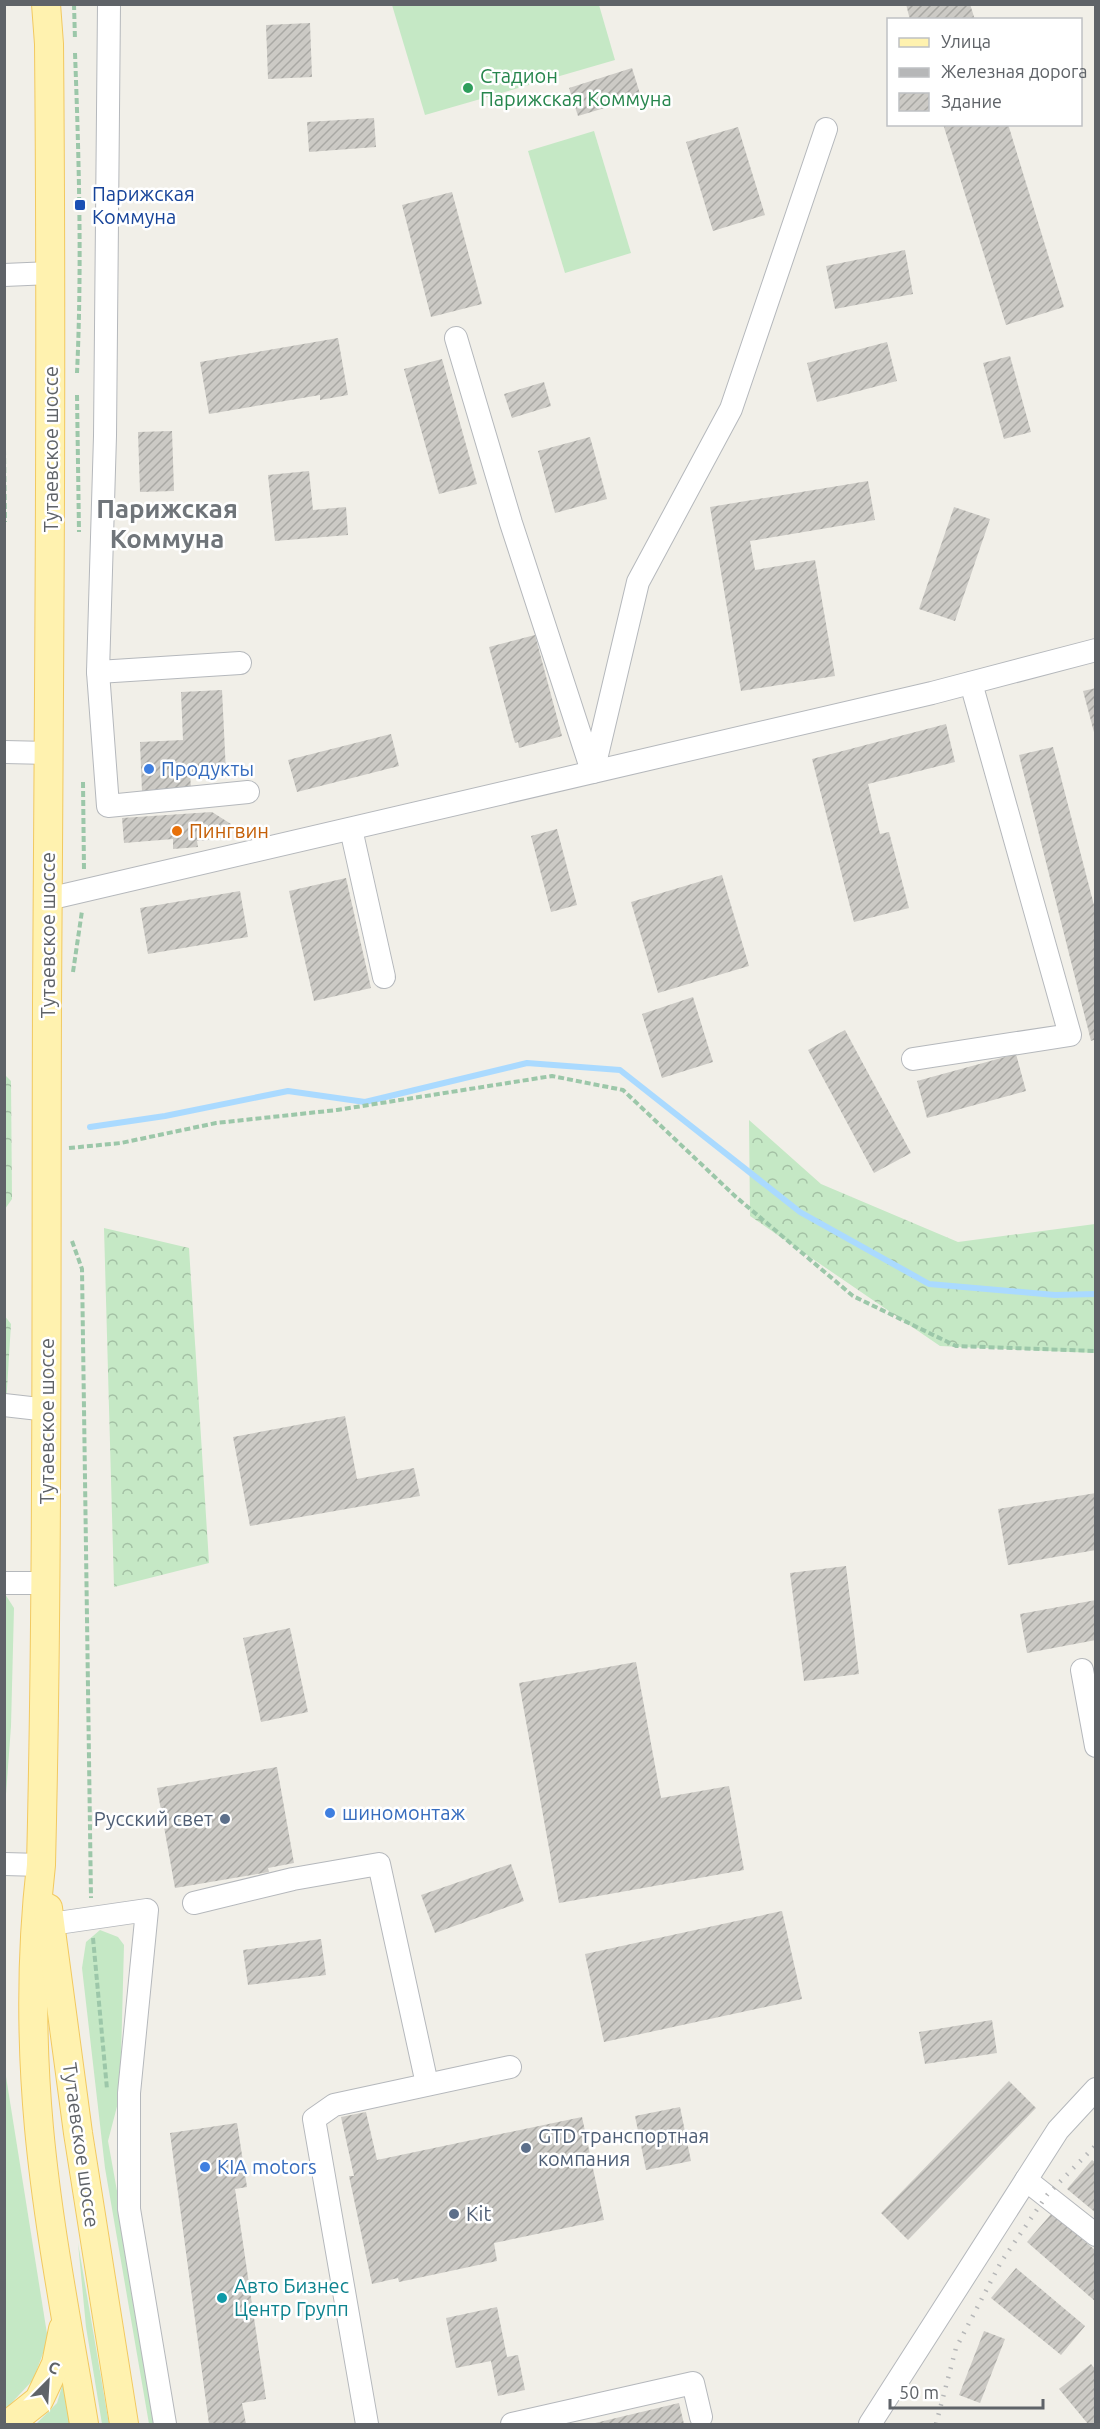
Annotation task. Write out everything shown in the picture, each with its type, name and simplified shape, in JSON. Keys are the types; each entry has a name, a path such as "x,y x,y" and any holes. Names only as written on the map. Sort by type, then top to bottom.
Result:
{"main road":[{"name":"Тутаевское шоссе","path":"46,4 50,44 50,753 48,1410 41,1865 43,1925 124,2424"},
{"name":"Тутаевское шоссе","path":"43,1925 33,2005 39,2128 84,2424"},
{"path":"9,2424 39,2400 56,2364 66,2312"}],"street":[{"path":"109,4 105,436 98,672 108,806 248,792"},
{"path":"593,772 638,582 730,409 826,129"},
{"path":"4,275 51,273"},
{"path":"456,338 512,523 593,772"},
{"path":"48,899 932,693 1095,650"},
{"path":"98,672 240,663"},
{"path":"913,1059 1070,1035 971,683"},
{"path":"4,752 50,753"},
{"path":"351,829 384,977"},
{"path":"4,1405 48,1410"},
{"path":"4,1583 46,1583"},
{"path":"1082,1671 1095,1746"},
{"path":"4,1864 41,1865"},
{"path":"194,1903 293,1878 379,1864 427,2084"},
{"path":"43,1925 147,1910 129,2093 129,2209 165,2424"},
{"path":"367,2424 314,2119 334,2105 510,2067"},
{"path":"870,2424 1058,2130 1095,2089"},
{"path":"1026,2180 1095,2235"},
{"path":"512,2424 693,2383 700,2417"}],"path":[{"path":"74,4 80,216 80,306 76,377"},
{"path":"76,389 79,544"},
{"path":"4,449 5,522"},
{"path":"72,979 85,890 83,771"},
{"path":"65,1137 65,1149 121,1143 216,1123 337,1110 552,1076 623,1090 736,1197 853,1296 956,1346 1095,1351"},
{"path":"69,1236 82,1269 92,1919 108,2098"}],"green space":[{"name":"Стадион Парижская Коммуна","path":"392,5 599,5 615,60 425,115"},
{"path":"594,131 631,253 565,273 528,151"},
{"path":"5,1075 11,1081 12,1199 5,1209"},
{"path":"749,1120 821,1184 958,1242 1095,1224 1095,1353 940,1346 750,1216"},
{"path":"104,1228 189,1248 209,1563 114,1587"},
{"path":"4,1315 11,1324 6,1405 4,1403"},
{"path":"5,1594 14,1608 11,1726 5,1808"},
{"path":"100,1930 118,1937 124,1945 120,2095 108,2141 159,2424 149,2424 105,2168 82,1968 86,1942"},
{"path":"4,2064 48,2340 33,2380 4,2411"},
{"path":"78,2243 109,2424 102,2424 86,2327"},
{"path":"65,2376 72,2424 36,2424 57,2403"}],"building":[{"path":"906,4 970,4 974,18 910,18"},
{"path":"310,23 312,77 268,79 266,25"},
{"path":"632,68 641,97 578,116 569,88"},
{"path":"374,118 376,147 309,152 307,122"},
{"path":"944,126 1009,126 1064,307 1006,325"},
{"path":"738,127 765,215 713,231 686,142"},
{"path":"452,192 482,304 431,317 402,205"},
{"path":"905,250 913,294 835,309 826,266"},
{"path":"338,338 348,395 320,400 320,395 209,414 200,362"},
{"path":"887,342 897,381 817,402 807,363"},
{"path":"1010,356 1031,432 1004,439 983,363"},
{"path":"442,359 477,484 439,494 404,369"},
{"path":"544,382 551,406 512,418 504,394"},
{"path":"172,431 174,491 140,492 138,432"},
{"path":"590,437 607,499 555,513 538,451"},
{"path":"309,471 313,510 346,507 348,535 275,541 268,475"},
{"path":"868,481 875,520 750,541 755,570 815,560 835,676 741,691 710,507"},
{"path":"954,507 990,519 955,621 919,609"},
{"path":"535,635 562,736 519,748 518,742 515,743 489,647"},
{"path":"1096,688 1096,736 1095,736 1083,691"},
{"path":"222,690 226,773 190,774 191,789 142,792 140,742 183,740 181,692"},
{"path":"946,724 955,762 868,784 880,834 889,832 909,908 854,922 812,759"},
{"path":"391,734 399,766 297,792 288,760"},
{"path":"1053,747 1096,913 1096,1039 1091,1041 1019,755"},
{"name":"Пингвин","path":"212,812 231,824 232,838 197,841 198,847 173,849 173,839 124,843 122,818"},
{"path":"557,829 577,905 551,912 531,836"},
{"path":"722,875 749,966 658,993 631,902"},
{"path":"346,878 371,988 314,1001 289,891"},
{"path":"240,891 248,937 148,954 140,908"},
{"path":"693,997 713,1062 662,1078 642,1014"},
{"path":"845,1030 911,1153 874,1173 808,1050"},
{"path":"1016,1054 1026,1091 927,1118 917,1081"},
{"path":"345,1416 357,1479 414,1468 420,1496 250,1526 233,1437"},
{"path":"1096,1493 1096,1550 1008,1565 998,1509"},
{"path":"846,1566 859,1674 804,1681 790,1573"},
{"path":"1096,1600 1096,1640 1027,1653 1020,1614"},
{"path":"290,1628 308,1712 261,1722 243,1638"},
{"path":"636,1662 661,1798 729,1786 744,1870 559,1903 519,1683"},
{"name":"Русский свет","path":"277,1767 294,1863 268,1868 269,1872 175,1888 157,1788"},
{"path":"511,1864 524,1901 435,1933 421,1895"},
{"path":"782,1911 802,1999 604,2042 585,1954"},
{"path":"321,1939 326,1975 248,1985 243,1950"},
{"path":"992,2020 997,2053 925,2064 919,2032"},
{"path":"1009,2081 1036,2108 908,2240 881,2213"},
{"path":"680,2107 691,2161 646,2170 635,2116"},
{"path":"366,2112 377,2160 582,2117 604,2220 494,2243 497,2261 399,2282 398,2278 372,2284 349,2176 354,2176 341,2117"},
{"name":"Авто Бизнес Центр Групп","path":"237,2123 247,2187 235,2189 266,2399 242,2403 246,2424 209,2424 170,2133"},
{"path":"1092,2160 1096,2163 1096,2213 1067,2189"},
{"path":"1052,2213 1096,2251 1096,2302 1027,2242"},
{"path":"1016,2268 1085,2326 1061,2355 991,2298"},
{"path":"497,2307 507,2357 518,2355 525,2390 498,2396 491,2361 456,2368 446,2318"},
{"path":"984,2331 1005,2339 980,2403 959,2395"},
{"path":"1091,2364 1096,2370 1096,2424 1088,2424 1059,2389"},
{"path":"679,2403 684,2424 591,2424"}],"waterway":[{"path":"90,1127 165,1116 288,1091 365,1102 527,1063 620,1070 800,1212 929,1284 1055,1295 1096,1294"}],"railway":[{"path":"936,2424 956,2348 1001,2262 1047,2195 1096,2145"}],"place":[{"name":"Стадион Парижская Коммуна","path":"468,88"},
{"name":"Парижская Коммуна","path":"80,205"},
{"name":"Продукты","path":"149,769"},
{"name":"Пингвин","path":"177,831"},
{"name":"шиномонтаж","path":"330,1813"},
{"name":"Русский свет","path":"225,1819"},
{"name":"GTD транспортная компания","path":"526,2148"},
{"name":"KIA motors","path":"205,2167"},
{"name":"Kit","path":"454,2214"},
{"name":"Авто Бизнес Центр Групп","path":"222,2298"}],"district":[{"name":"Парижская Коммуна","path":"167,524"}]}
